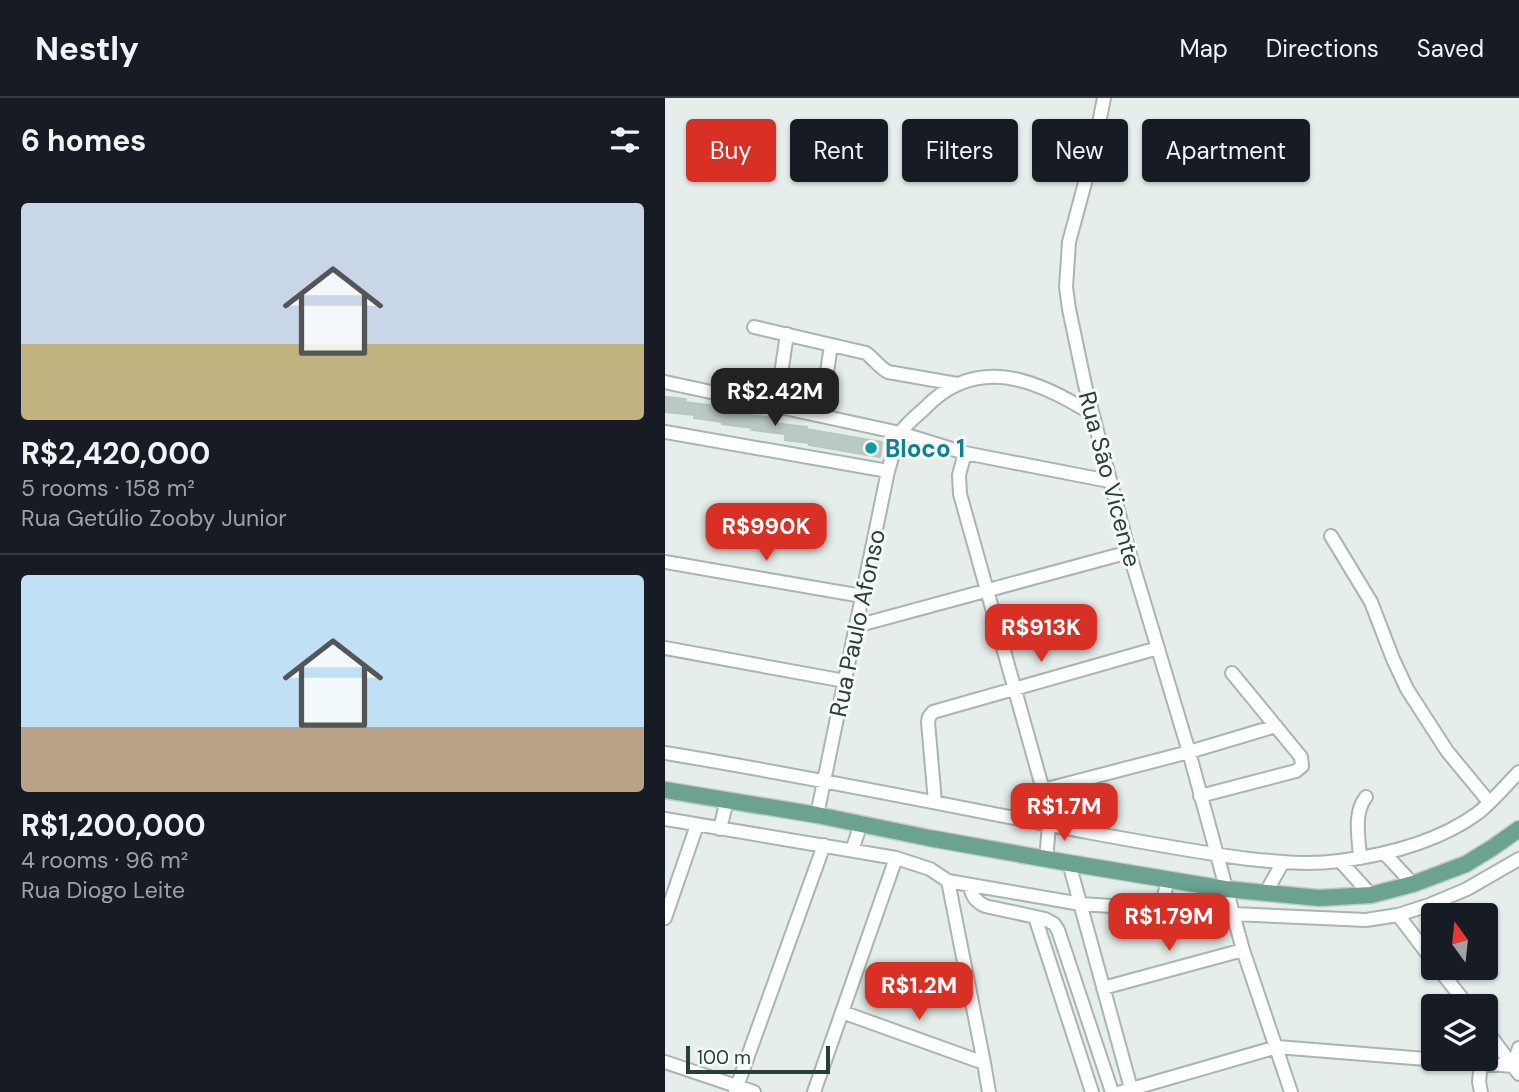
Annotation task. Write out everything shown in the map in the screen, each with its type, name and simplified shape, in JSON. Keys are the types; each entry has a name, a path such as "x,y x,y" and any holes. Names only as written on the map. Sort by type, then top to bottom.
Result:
{"main road":[{"path":"665,790 817,815 1046,860 1225,889 1319,898 1371,895 1413,884 1466,864 1519,829"}],"street":[{"name":"Rua São Vicente","path":"1104,98 1093,153 1069,242 1066,287 1076,346 1109,481 1201,796 1225,889 1291,1092"},
{"path":"754,327 866,353 888,372 957,384"},
{"path":"782,374 787,334"},
{"path":"826,379 831,345"},
{"path":"900,433 939,394 978,377 1006,377 1039,385 1063,395 1092,414"},
{"path":"665,382 900,433 965,453 1109,481"},
{"path":"665,432 888,471"},
{"name":"Rua Paulo Afonso","path":"817,815 888,471 900,433"},
{"path":"965,453 960,475 960,494 1042,790 1049,825 1046,860"},
{"path":"1331,536 1371,602 1407,689 1447,751 1489,803"},
{"path":"856,626 1129,552"},
{"path":"665,562 862,596"},
{"path":"665,648 845,681"},
{"path":"935,802 928,722 930,714 1158,649"},
{"path":"1201,796 1299,769 1303,763 1301,757 1232,673"},
{"path":"1042,790 1276,726"},
{"path":"665,752 1216,855 1306,863 1360,858 1416,844 1457,826 1479,812 1519,772"},
{"path":"1360,858 1358,813 1360,804 1366,797"},
{"path":"720,829 727,800"},
{"path":"665,819 896,858 930,869 948,881 970,886 1081,904 1233,914 1366,920 1398,915 1467,889 1519,859"},
{"path":"852,850 861,824"},
{"path":"665,918 697,825"},
{"path":"736,1089 824,845"},
{"path":"1384,853 1413,884"},
{"path":"814,1092 896,858"},
{"path":"1340,861 1371,895"},
{"path":"1265,894 1283,862"},
{"path":"1069,863 1128,1091 1277,1047 1421,1058"},
{"path":"1161,909 1168,879"},
{"path":"948,881 989,1092"},
{"path":"970,886 976,902 1054,924 1112,1092"},
{"path":"1398,915 1421,945"},
{"path":"1035,917 1092,1092"},
{"path":"1103,988 1243,950"},
{"path":"1448,980 1459,994"},
{"path":"842,1012 984,1063"},
{"path":"1498,1046 1516,1070"},
{"path":"1516,1070 1519,1048"},
{"path":"665,1062 736,1089 754,1092"},
{"path":"1498,1066 1516,1070"},
{"path":"1480,1071 1481,1092"}],"building":[{"path":"666,397 774,418 774,423 882,442 880,457 785,440 785,434 722,424 694,418 694,415 665,412"}],"place":[{"name":"Bloco 1","path":"871,448"}]}
